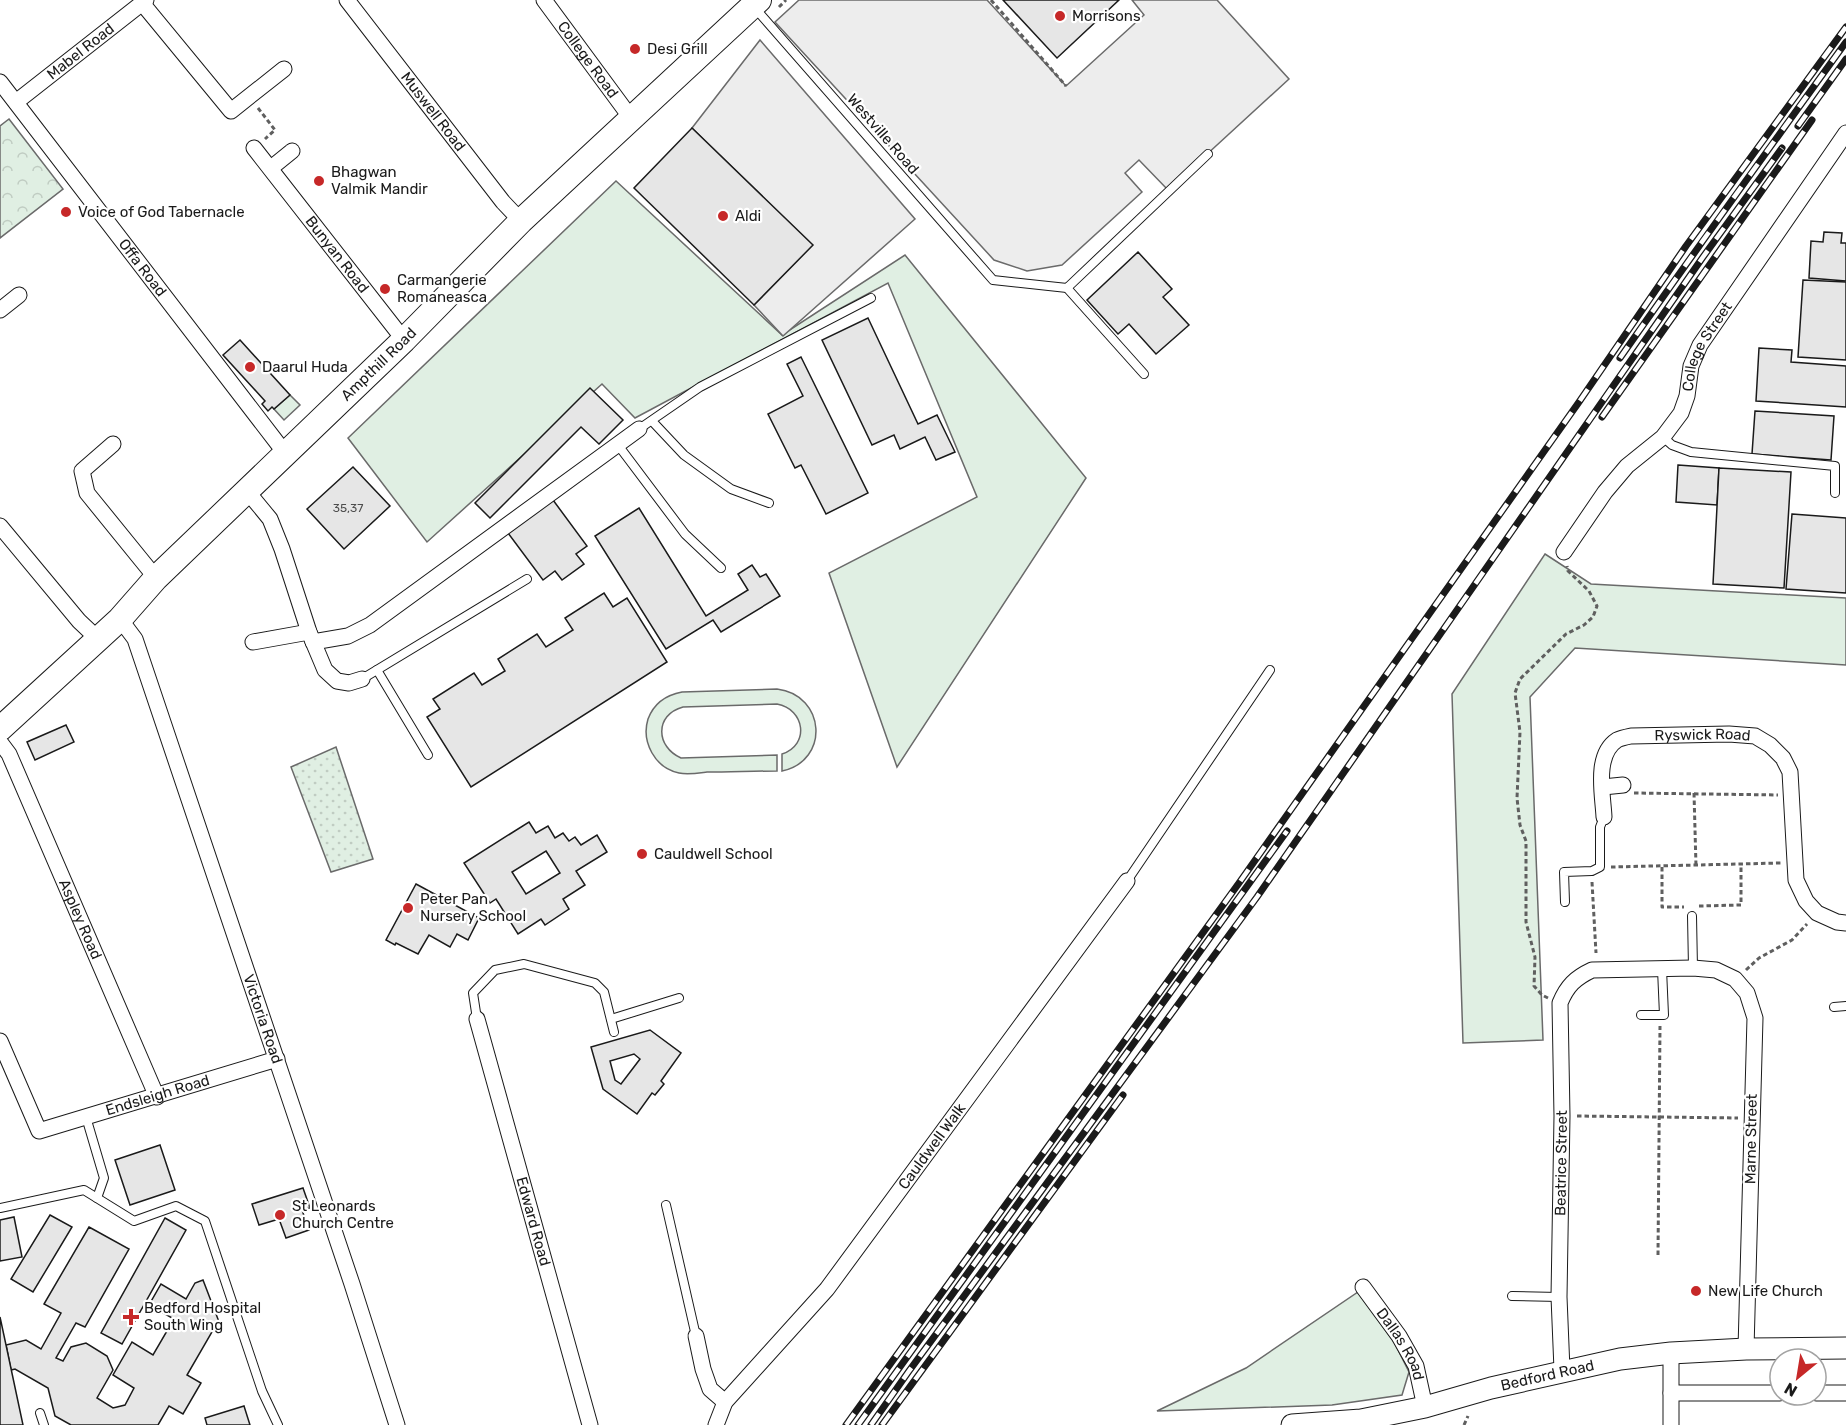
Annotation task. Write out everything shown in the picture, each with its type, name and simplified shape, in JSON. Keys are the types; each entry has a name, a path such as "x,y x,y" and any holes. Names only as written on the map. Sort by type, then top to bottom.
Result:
{"main road":[{"name":"Ampthill Road","path":"0,729 120,619 156,578 404,340 521,221 754,2"},
{"name":"Bedford Road","path":"1292,1425 1361,1422 1562,1370 1620,1359 1671,1353 1746,1349 1846,1348"}],"street":[{"name":"Muswell Road","path":"347,0 503,202 521,221"},
{"name":"College Road","path":"544,0 632,118"},
{"path":"144,2 231,111 284,69"},
{"name":"Mabel Road","path":"16,102 144,2"},
{"name":"Offa Road","path":"0,82 285,453"},
{"name":"College Street","path":"1564,552 1605,492 1627,466 1663,437 1681,413 1687,396 1691,366 1701,345 1846,133"},
{"name":"Bunyan Road","path":"255,148 404,340"},
{"path":"271,168 292,151"},
{"path":"0,310 19,295"},
{"path":"253,642 348,636 370,625 646,425"},
{"path":"113,444 82,471 87,493 156,578"},
{"path":"247,492 270,519 311,637 325,670 337,681 349,683 362,679"},
{"path":"0,526 79,621 98,639"},
{"name":"Victoria Road","path":"120,619 135,639 398,1425"},
{"name":"Ryswick Road","path":"1604,817 1602,766 1607,751 1616,741 1630,736 1729,734 1755,736 1770,745 1783,758 1790,772 1796,880 1806,901 1817,913"},
{"name":"Aspley Road","path":"0,742 9,754 157,1097"},
{"path":"1603,787 1623,785"},
{"name":"Cauldwell Walk","path":"716,1425 725,1402 827,1289 1127,880"},
{"path":"1817,913 1837,922 1846,923"},
{"path":"1560,1003 1565,989 1578,976 1595,970 1693,968 1716,970 1735,979"},
{"name":"Marne Street","path":"1735,979 1747,993 1755,1018 1746,1349"},
{"name":"Beatrice Street","path":"1560,1003 1562,1116 1559,1297 1562,1370"},
{"name":"Edward Road","path":"477,1018 590,1425"},
{"name":"Endsleigh Road","path":"0,1041 39,1131 277,1059"},
{"name":"Dallas Road","path":"1363,1287 1399,1336 1416,1366 1425,1407"},
{"path":"696,1336 710,1389 725,1402"},
{"path":"1671,1353 1671,1425"},
{"path":"1671,1393 1768,1393"},
{"path":"1828,1393 1846,1393"}],"lane":[{"name":"Westville Road","path":"754,2 993,280 1067,288"},
{"path":"1144,374 1067,288 1208,154"},
{"path":"769,503 731,489 646,425 700,387 871,298"},
{"path":"1663,437 1672,445 1691,452 1835,466 1835,493"},
{"path":"618,445 685,534 721,568"},
{"path":"362,679 527,579"},
{"path":"377,670 428,755"},
{"path":"1127,880 1270,670"},
{"path":"1565,902 1564,872 1592,871 1600,867 1600,827 1604,817"},
{"path":"1692,916 1693,968"},
{"path":"477,1018 473,993 495,970 524,964 595,983 604,992 614,1032"},
{"path":"1641,1015 1664,1015 1662,969"},
{"path":"611,1019 679,998"},
{"path":"1834,1007 1846,1006"},
{"path":"86,1118 104,1178 97,1198"},
{"path":"0,1208 84,1190 134,1221 176,1206 205,1221 262,1391 278,1425"},
{"path":"666,1205 696,1336"},
{"path":"1512,1296 1559,1297"},
{"path":"40,1413 44,1425"}],"path":[{"path":"991,0 1066,86"},
{"path":"250,98 275,130 255,148"},
{"path":"1560,1003 1542,995 1534,986 1534,957 1526,922 1526,841 1520,825 1517,798 1521,732 1515,693 1520,679 1531,670 1551,646 1566,634 1584,625 1593,617 1597,606 1589,591 1568,571 1564,552"},
{"path":"1623,785 1628,793 1791,795"},
{"path":"1694,793 1696,866"},
{"path":"1600,867 1795,863"},
{"path":"1662,867 1662,907 1741,905 1741,865"},
{"path":"1592,871 1595,970"},
{"path":"1735,979 1759,958 1792,940 1817,913"},
{"path":"1658,1255 1660,1015"},
{"path":"1562,1116 1660,1115 1752,1118"},
{"path":"1464,1425 1468,1416"}],"green space":[{"path":"9,119 63,189 0,238 0,126"},
{"path":"616,181 782,335 905,255 1086,478 897,767 829,573 977,497 888,283 635,418 602,384 427,542 348,438"},
{"path":"290,395 300,405 284,420 274,409"},
{"path":"1545,554 1591,584 1846,598 1846,665 1575,648 1530,697 1543,1040 1463,1043 1452,694"},
{"path":"777,689 793,694 805,703 813,715 816,728 814,742 808,755 798,765 782,771 782,754 797,743 801,728 794,713 777,704 683,707 667,717 662,731 667,747 681,758 777,755 777,771 682,774 663,766 648,745 646,728 648,719 657,704 671,695 682,692"},
{"path":"336,747 373,859 331,872 291,767"},
{"path":"1358,1292 1394,1342 1409,1372 1402,1395 1332,1405 1157,1411 1246,1368"}],"shaded area":[{"path":"799,0 987,0 1066,86 1144,15 1132,0 1217,0 1289,79 1168,190 1139,160 1125,173 1142,192 1062,265 1027,271 994,260 775,22"},
{"path":"760,40 915,219 783,336 754,305 812,245 692,128"}],"building":[{"name":"Morrisons","path":"1003,0 1119,0 1057,58"},
{"name":"Aldi","path":"692,128 813,245 754,305 634,188"},
{"path":"1824,232 1842,233 1841,243 1846,243 1846,281 1809,278 1811,241 1823,242"},
{"path":"1138,252 1172,289 1163,297 1189,325 1156,354 1129,324 1118,334 1087,300"},
{"path":"1803,280 1846,282 1846,360 1798,357"},
{"path":"868,318 918,424 937,415 955,452 936,460 925,437 900,449 894,435 872,445 822,340"},
{"name":"Daarul Huda","path":"240,340 290,395 274,409 272,407 268,411 262,404 265,401 223,355"},
{"path":"1759,348 1792,350 1791,362 1846,366 1846,407 1756,401"},
{"path":"801,357 868,493 826,514 801,465 795,468 768,414 803,396 787,364"},
{"path":"590,388 623,420 599,444 581,427 490,518 475,503"},
{"path":"1755,411 1834,416 1831,460 1752,454"},
{"path":"1678,465 1719,468 1717,505 1676,502"},
{"path":"353,467 390,506 344,549 307,509"},
{"path":"1719,468 1791,472 1784,588 1713,584"},
{"path":"553,500 587,546 576,554 584,564 562,580 555,571 543,580 508,533"},
{"path":"639,508 706,616 748,590 738,574 752,565 760,577 766,574 780,596 721,632 713,620 666,649 595,536"},
{"path":"1792,514 1846,518 1846,593 1786,589"},
{"path":"604,593 613,607 627,598 667,662 471,787 427,717 440,709 433,699 474,673 482,685 505,671 498,659 537,634 546,647 573,630 565,618"},
{"path":"66,725 74,742 35,760 27,742"},
{"path":"529,822 536,833 548,826 555,838 563,833 569,841 575,837 581,845 597,835 607,852 576,871 585,885 563,899 569,909 545,925 541,919 518,934 496,899 490,903 464,863","holes":["546,851 560,873 526,894 512,872"]},
{"path":"416,884 479,918 468,940 457,934 450,947 429,935 418,954 386,940"},
{"path":"650,1030 681,1053 661,1081 664,1084 655,1095 652,1093 637,1114 603,1089 591,1047","holes":["634,1054 640,1059 621,1084 615,1080 610,1061"]},
{"path":"160,1145 175,1190 130,1205 115,1160"},
{"name":"St Leonards Church Centre","path":"303,1188 310,1208 302,1210 309,1230 286,1238 279,1219 259,1225 252,1204"},
{"path":"50,1215 72,1227 33,1292 11,1279"},
{"path":"14,1217 22,1257 0,1261 0,1220"},
{"path":"165,1218 186,1230 122,1344 101,1333"},
{"path":"89,1227 129,1249 85,1327 76,1323 56,1358 63,1361 71,1347 86,1343 107,1356 113,1370 97,1398 113,1408 125,1405 134,1388 113,1375 132,1342 153,1355 174,1319 149,1305 161,1284 186,1299 195,1283 203,1280 221,1327 213,1330 187,1375 201,1383 183,1414 169,1406 158,1425 71,1425 55,1416 48,1388 15,1369 11,1370 6,1345 26,1340 41,1349 61,1313 44,1304"},
{"path":"0,1317 6,1345 23,1425 0,1425"},
{"path":"244,1406 250,1425 207,1425 205,1418"}],"railway":[{"path":"846,1425 1239,883 1579,402 1686,246 1846,27"},
{"path":"1620,358 1846,42"},
{"path":"1798,126 1846,59"},
{"path":"1602,417 1812,120"},
{"path":"871,1425 1257,897 1703,257 1782,148"},
{"path":"858,1425 1287,831"},
{"path":"882,1425 1123,1095"}],"place":[{"name":"Morrisons","path":"1060,16"},
{"name":"Desi Grill","path":"635,49"},
{"name":"Bhagwan Valmik Mandir","path":"319,181"},
{"name":"Voice of God Tabernacle","path":"66,212"},
{"name":"Aldi","path":"723,216"},
{"name":"Carmangerie Romaneasca","path":"385,289"},
{"name":"Daarul Huda","path":"250,367"},
{"name":"Cauldwell School","path":"642,854"},
{"name":"Peter Pan Nursery School","path":"408,908"},
{"name":"St Leonards Church Centre","path":"280,1215"},
{"name":"New Life Church","path":"1696,1291"},
{"name":"Bedford Hospital South Wing","path":"131,1317"}]}
